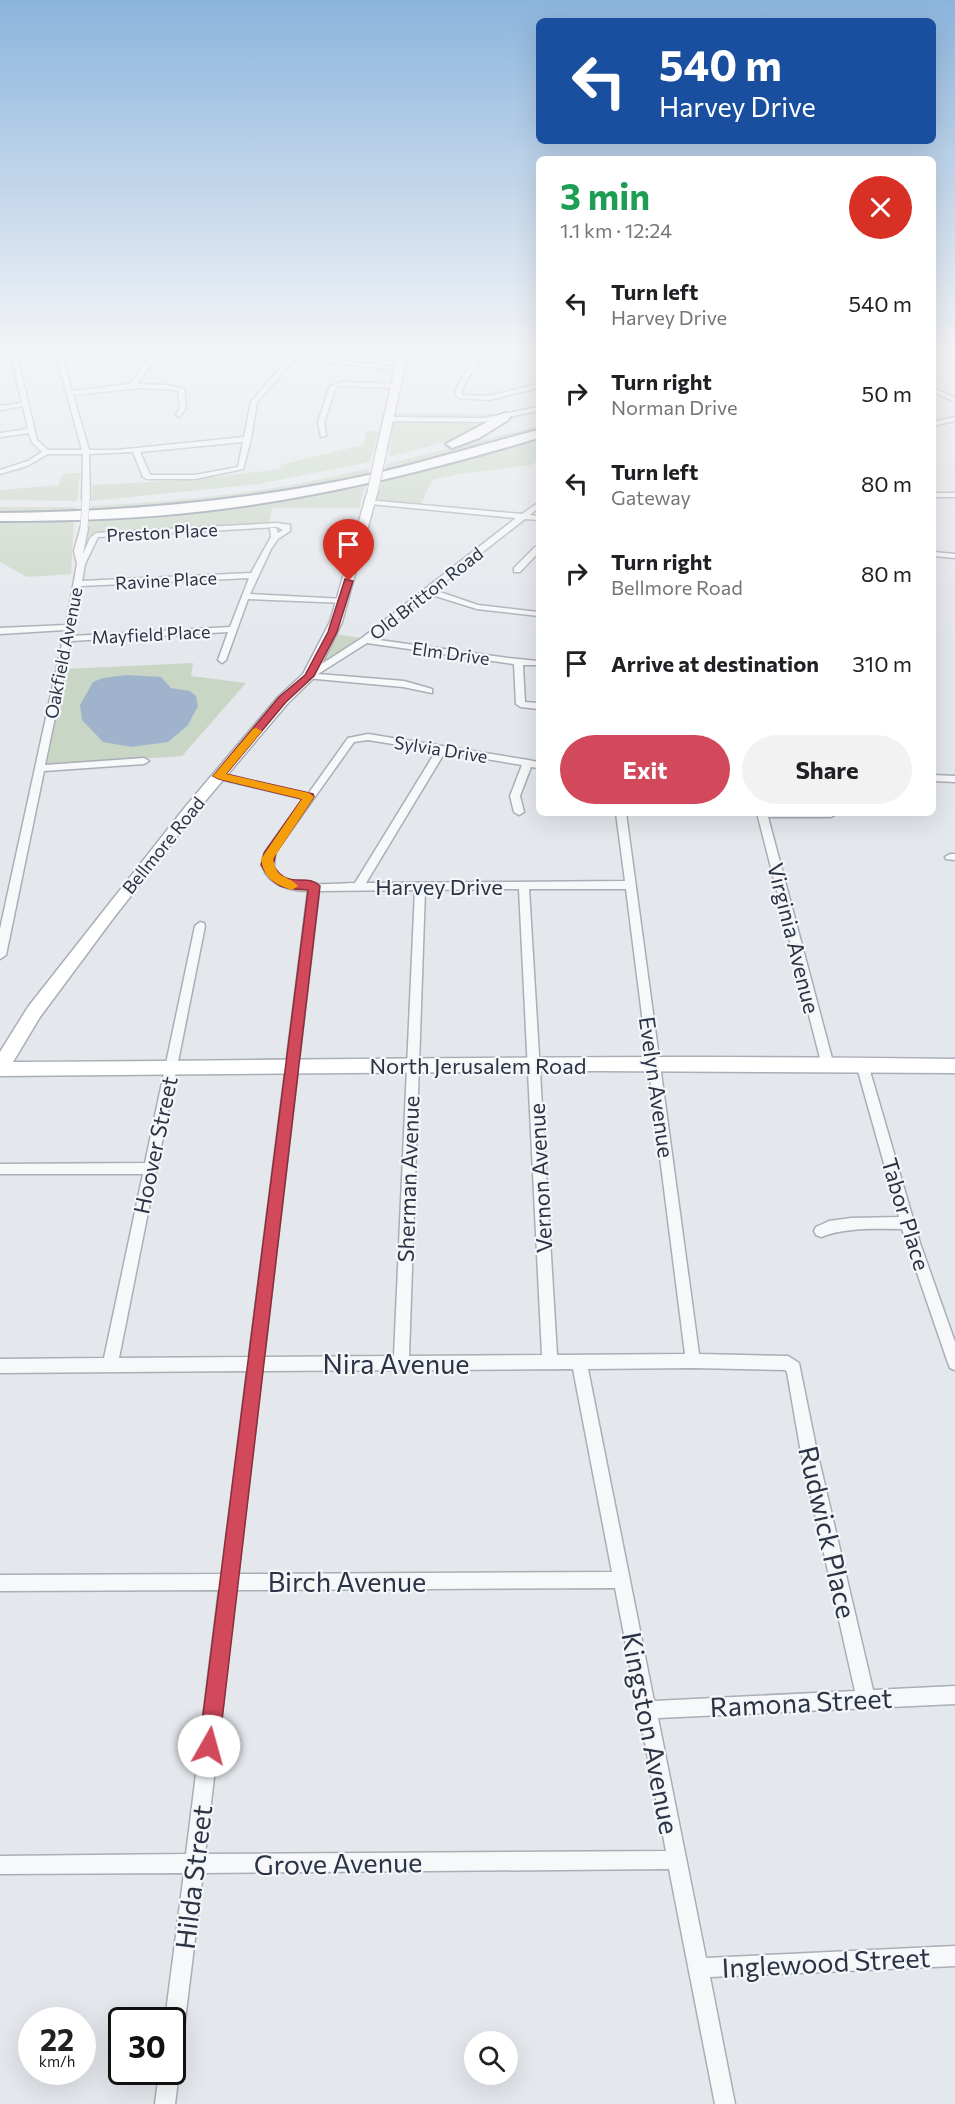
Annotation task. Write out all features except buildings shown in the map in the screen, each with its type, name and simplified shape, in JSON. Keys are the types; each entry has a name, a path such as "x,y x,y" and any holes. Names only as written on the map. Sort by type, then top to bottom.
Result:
{"highway":[{"path":"0,517 135,514 277,498 404,471 483,449"},
{"path":"0,503 93,502 199,495 303,479 398,458"}],"main road":[{"name":"Bellmore Road","path":"0,1068 40,1003 106,916 283,700 309,676 333,632 343,601 382,449"},
{"name":"North Jerusalem Road","path":"0,1068 827,1062 955,1065"}],"street":[{"path":"0,472 18,468 40,458 46,452 106,453 153,449"},
{"path":"136,451 147,477 195,477 240,468 245,449"},
{"name":"Oakfield Avenue","path":"0,955 68,639 81,564 78,551 84,528 86,451"},
{"path":"936,495 955,495"},
{"path":"371,496 536,518"},
{"name":"Old Britton Road","path":"309,676 365,640 536,506"},
{"name":"Preston Place","path":"81,564 96,535 261,527 272,530 275,537 266,549 255,575"},
{"path":"517,570 536,551"},
{"path":"936,554 955,556"},
{"path":"222,660 255,575"},
{"name":"Ravine Place","path":"77,584 255,575"},
{"path":"428,591 477,607 536,614"},
{"path":"247,596 343,601"},
{"path":"0,631 70,627"},
{"name":"Mayfield Place","path":"68,639 233,629"},
{"name":"Elm Drive","path":"365,640 536,663"},
{"path":"518,661 521,704 536,706"},
{"path":"309,676 404,684 429,691"},
{"name":"Sylvia Drive","path":"309,797 346,744 356,738 368,737 533,764"},
{"path":"359,885 442,749"},
{"path":"40,768 144,761"},
{"path":"519,812 515,796 533,764"},
{"path":"219,776 309,797"},
{"path":"936,778 955,779"},
{"name":"Harvey Drive","path":"309,797 268,857 267,865 274,878 287,885 420,887 630,885"},
{"name":"Evelyn Avenue","path":"621,816 693,1361"},
{"name":"Virginia Avenue","path":"763,816 827,1062"},
{"name":"Hilda Street","path":"177,2007 314,886"},
{"name":"Vernon Avenue","path":"524,886 550,1362"},
{"name":"Sherman Avenue","path":"401,1363 420,887"},
{"name":"Hoover Street","path":"110,1365 200,926"},
{"name":"Tabor Place","path":"862,1064 908,1223 955,1363"},
{"path":"0,1169 150,1168"},
{"path":"821,1232 828,1227 843,1225 908,1223"},
{"name":"Nira Avenue","path":"0,1366 693,1361 788,1363 792,1365"},
{"name":"Kingston Avenue","path":"579,1362 725,2104"},
{"name":"Rudwick Place","path":"792,1365 808,1447 866,1699"},
{"name":"Birch Avenue","path":"0,1583 621,1580"},
{"name":"Ramona Street","path":"648,1710 955,1695"},
{"name":"Grove Avenue","path":"0,1865 676,1860"},
{"name":"Inglewood Street","path":"698,1968 955,1956"},
{"path":"165,2104 167,2085"}],"green space":[{"path":"346,449 374,449 370,462 258,484 92,501 93,485 187,480 281,469 280,465"},
{"path":"390,449 418,449 389,457"},
{"path":"446,449 472,449 385,473 387,464"},
{"path":"500,449 536,449 536,462 531,465 459,474 432,480 421,504 379,500 377,497 383,481"},
{"path":"369,468 367,477 259,498 90,513 91,506 231,494 300,483"},
{"path":"68,473 80,473 77,501 0,500 0,490 59,485 61,476"},
{"path":"365,486 359,508 272,508 269,523 86,536 89,521 228,509"},
{"path":"0,507 76,507 75,514 0,515"},
{"path":"74,521 71,574 27,577 0,562 0,522"},
{"path":"335,634 361,638 315,670"},
{"path":"193,663 191,676 246,683 182,756 44,765 65,669"}],"water":[{"path":"127,675 161,677 171,688 190,691 196,696 198,706 188,725 168,742 131,747 103,742 82,720 80,705 93,682 103,678"}],"slow traffic":[{"path":"256,731 219,776 309,797 267,859 269,872 274,878 292,886"}],"route":[{"path":"209,1746 314,886 287,885 274,878 267,865 270,853 309,797 219,776 283,700 309,676 333,632 349,581"}]}
